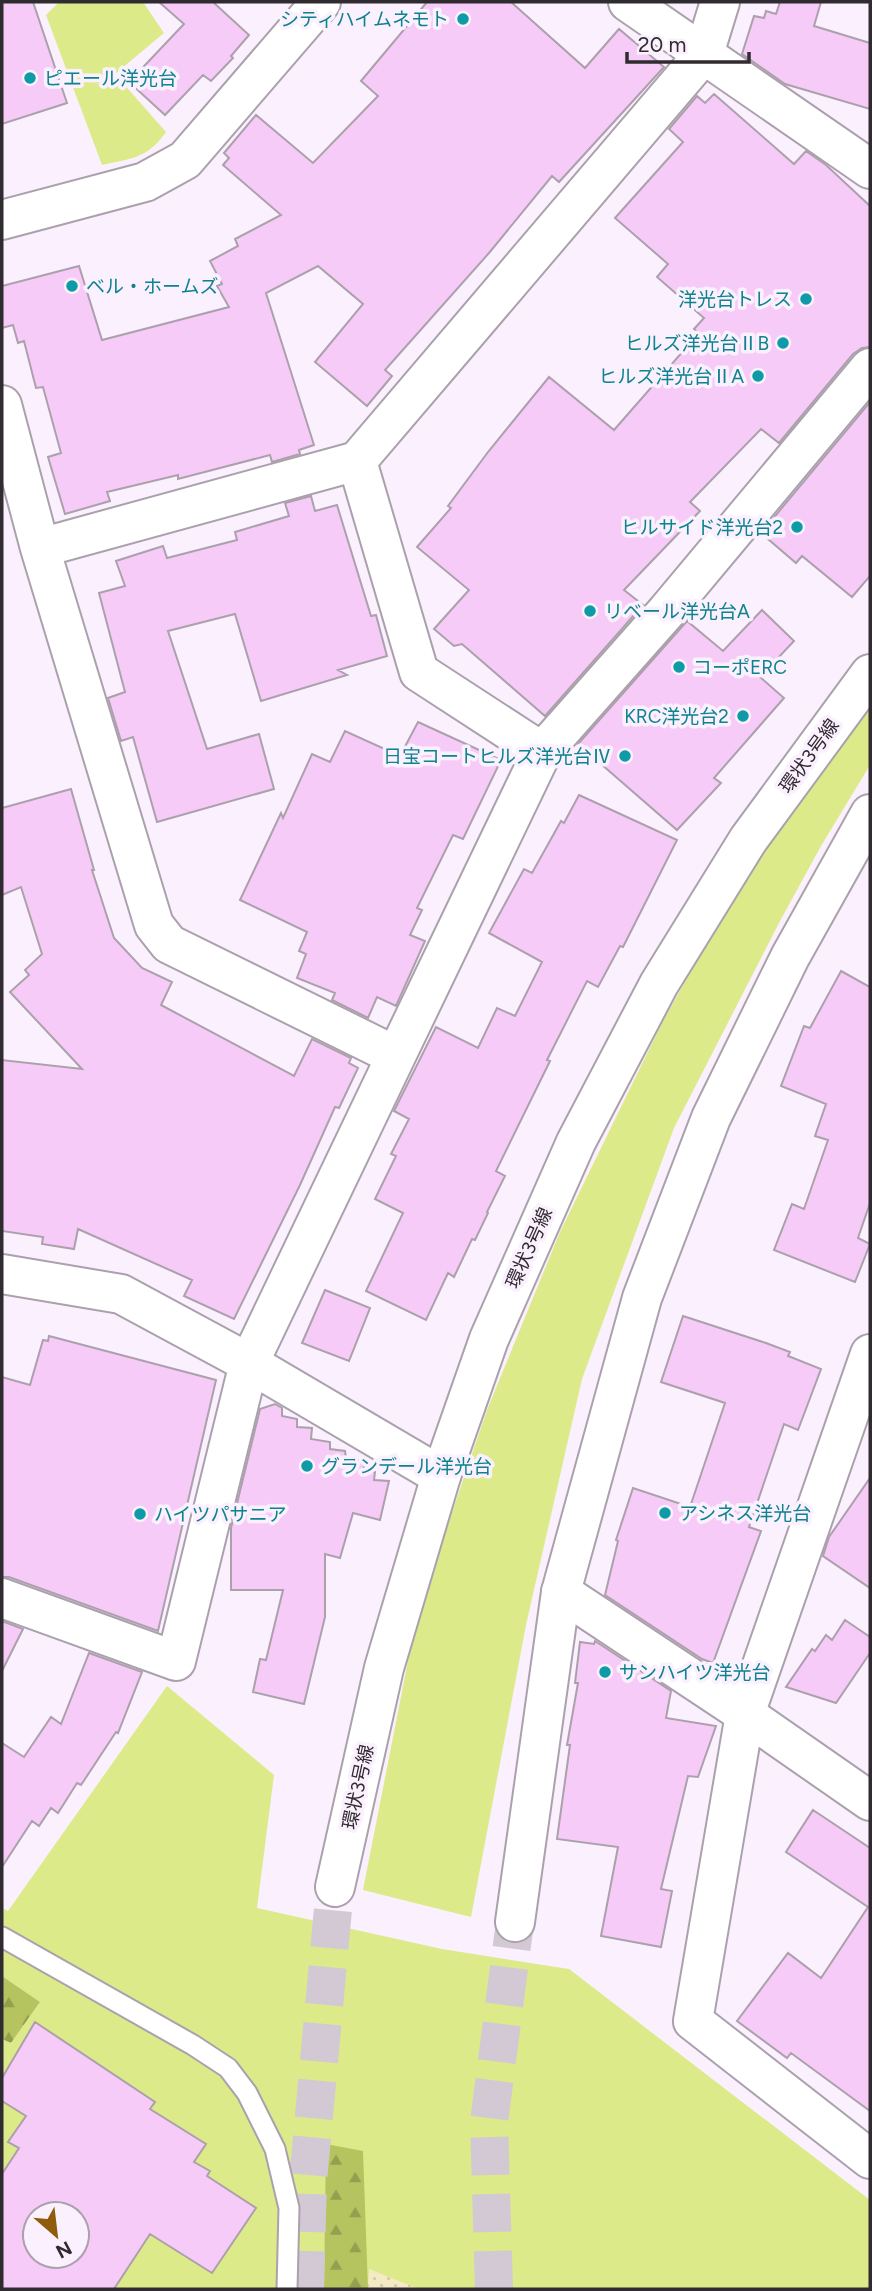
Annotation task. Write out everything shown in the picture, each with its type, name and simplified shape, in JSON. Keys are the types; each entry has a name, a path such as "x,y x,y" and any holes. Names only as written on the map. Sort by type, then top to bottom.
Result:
{"street":[{"path":"2,220 145,182 185,160 321,2"},
{"path":"628,2 870,169"},
{"path":"40,548 357,461 705,54 720,2"},
{"path":"2,1598 176,1661 249,1363 542,752 667,611 870,368"},
{"path":"2,405 40,548 154,925 169,944 396,1056"},
{"path":"357,461 419,672 542,752"},
{"name":"環状3号線","path":"335,1888 384,1668 441,1476 489,1339 576,1142 659,984 748,840 870,674"},
{"path":"515,1922 561,1592 642,1298 711,1118 790,957 870,814"},
{"path":"2,1273 121,1294 249,1363 441,1476"},
{"path":"867,1372 745,1714 693,2021 870,2159"},
{"path":"561,1592 870,1801"}],"lane":[{"path":"2,1937 193,2045 228,2068 247,2093 275,2149 289,2208 287,2289"}],"green space":[{"path":"59,2 143,2 164,33 115,74 166,132 152,148 130,159 102,165 46,15"},
{"path":"870,699 870,765 780,921 674,1128 582,1379 526,1625 471,1917 363,1890 417,1615 487,1410 560,1232 663,1021 759,850"},
{"path":"167,1686 274,1775 257,1908 442,1949 569,1969 870,2200 870,2289 2,2289 2,2039 11,2043 40,2002 2,1976 2,1908 8,1911"},
{"path":"2,1976 40,2002 11,2043 2,2039"},
{"path":"326,2144 363,2151 368,2289 324,2289"}],"sand":[{"path":"369,2269 419,2289 368,2289"}],"building":[{"name":"ピエール洋光台","path":"2,2 33,2 67,103 2,124"},
{"path":"159,2 213,2 249,35 231,56 233,58 211,81 203,75 165,115 129,82 184,24"},
{"path":"427,2 511,2 585,68 619,29 664,67 559,182 552,176 489,253 385,370 392,376 367,406 315,362 363,304 318,266 266,293 314,445 299,450 300,454 272,462 270,455 178,479 178,475 107,492 110,501 65,514 48,457 61,453 43,387 36,388 24,341 18,343 13,325 2,328 2,286 79,266 102,340 229,307 217,286 222,284 210,261 238,246 235,239 281,215 223,165 229,158 224,153 256,115 313,163 378,96 361,81"},
{"path":"780,2 821,2 814,26 870,43 870,109 785,84 742,54 754,16 764,18 766,11 776,14"},
{"path":"714,94 794,164 806,151 826,165 870,206 870,347 862,348 853,354 779,443 761,429 690,502 700,511 624,590 643,605 545,716 462,644 454,646 434,629 469,590 417,547 451,508 448,506 488,452 549,377 614,430 699,333 694,329 704,318 657,277 668,264 615,218 683,142 669,129 697,96 705,103"},
{"path":"870,402 870,576 852,597 802,556 796,563 761,533"},
{"path":"311,496 315,511 337,505 371,616 376,615 387,656 338,670 347,675 261,701 235,614 168,631 207,749 259,734 274,789 157,822 133,737 121,741 108,698 125,692 99,593 125,586 116,561 163,546 167,558 237,540 235,532 289,516 285,503"},
{"path":"762,610 794,641 760,677 784,698 714,778 721,783 677,830 578,744 687,621 723,651"},
{"path":"418,722 501,760 463,839 453,835 417,908 422,910 410,935 425,941 396,1006 377,997 368,1018 332,1000 335,993 297,978 306,954 299,951 307,932 240,900 281,813 283,818 312,754 330,762 345,731 400,756"},
{"path":"71,789 92,870 114,938 142,968 172,982 161,1005 294,1076 312,1039 351,1058 349,1063 358,1068 339,1108 335,1107 234,1319 184,1296 192,1280 78,1229 74,1249 42,1244 43,1237 2,1231 2,1060 82,1069 10,992 29,975 25,970 42,954 21,887 2,895 2,808"},
{"path":"579,795 677,840 623,947 620,946 598,987 587,981 496,1171 505,1176 488,1213 454,1277 448,1273 426,1320 366,1291 403,1213 375,1199 396,1156 391,1154 409,1119 394,1111 436,1027 478,1048 497,1008 515,1016 542,962 489,933 524,869 532,873"},
{"path":"841,971 870,987 870,1203 858,1238 870,1244 855,1282 774,1250 792,1204 804,1209 828,1140 815,1136 826,1104 781,1086 804,1026 810,1028"},
{"path":"325,1290 370,1308 349,1361 302,1343"},
{"path":"683,1316 790,1352 788,1356 821,1369 798,1430 784,1424 749,1527 761,1531 713,1663 702,1659 605,1595 618,1541 616,1540 633,1488 690,1507 725,1403 661,1382"},
{"path":"49,1336 216,1380 158,1631 9,1577 2,1577 2,1377 30,1385 43,1340 48,1341"},
{"path":"275,1404 282,1408 282,1416 297,1419 297,1427 312,1428 311,1439 330,1442 330,1449 345,1451 346,1458 364,1461 364,1471 375,1472 374,1480 389,1481 380,1520 353,1513 340,1558 325,1554 325,1617 304,1704 253,1692 260,1659 266,1660 283,1590 231,1590 231,1528 260,1409"},
{"path":"870,1478 870,1588 823,1556 829,1537"},
{"path":"845,1620 870,1637 870,1653 836,1703 786,1687 812,1649 815,1651 826,1635 832,1640"},
{"path":"2,1621 23,1629 2,1671"},
{"path":"595,1641 671,1691 666,1718 716,1726 698,1777 688,1776 661,1889 672,1891 661,1947 601,1936 618,1847 557,1839 570,1745 567,1745 578,1683 575,1683 580,1642 594,1644"},
{"path":"89,1653 142,1672 118,1733 116,1732 81,1785 77,1783 58,1813 51,1808 39,1826 32,1821 2,1867 2,1743 24,1757 51,1717 61,1724"},
{"path":"813,1810 870,1848 870,2111 791,2053 787,2058 737,2021 788,1953 821,1978 868,1907 786,1852"},
{"path":"35,2022 155,2102 150,2109 206,2144 194,2162 210,2171 207,2176 256,2208 212,2273 150,2234 114,2289 2,2289 2,2174 19,2148 8,2142 26,2116 2,2101 2,2078"}],"tunnel":[{"path":"305,2289 308,2181 335,1887"},
{"path":"494,2289 489,2122 515,1922"}],"place":[{"name":"シティハイムネモト","path":"463,19"},
{"name":"ピエール洋光台","path":"30,78"},
{"name":"ベル・ホームズ","path":"72,286"},
{"name":"洋光台トレス","path":"806,299"},
{"name":"ヒルズ洋光台ⅡB","path":"783,343"},
{"name":"ヒルズ洋光台ⅡA","path":"758,376"},
{"name":"ヒルサイド洋光台2","path":"797,527"},
{"name":"リベール洋光台A","path":"590,611"},
{"name":"コーポERC","path":"679,667"},
{"name":"KRC洋光台2","path":"743,716"},
{"name":"日宝コートヒルズ洋光台Ⅳ","path":"625,756"},
{"name":"グランデール洋光台","path":"307,1466"},
{"name":"アシネス洋光台","path":"665,1513"},
{"name":"ハイツパサニア","path":"140,1514"},
{"name":"サンハイツ洋光台","path":"605,1672"}]}
